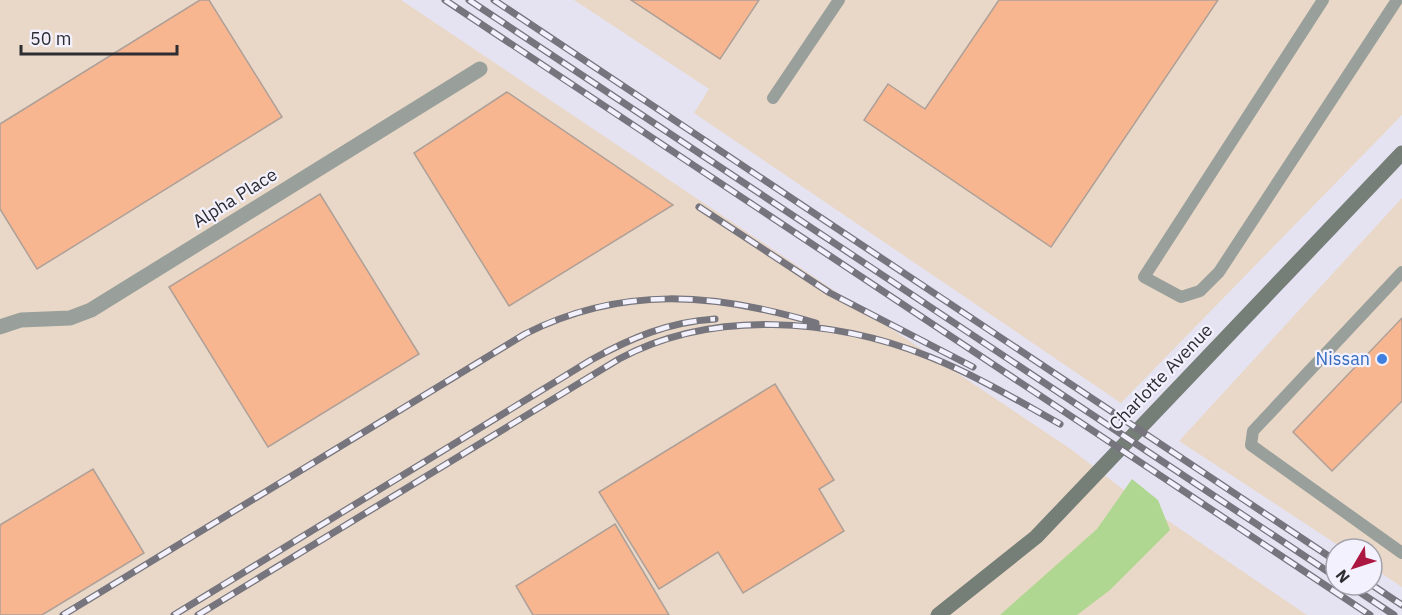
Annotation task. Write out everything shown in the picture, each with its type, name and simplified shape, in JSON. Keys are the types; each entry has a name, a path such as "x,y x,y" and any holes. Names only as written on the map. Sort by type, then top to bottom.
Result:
{"street":[{"name":"Alpha Place","path":"0,327 31,316 70,318 91,310 480,69"},
{"name":"Charlotte Avenue","path":"938,615 1036,537 1402,153"}],"lane":[{"path":"773,98 839,0"},
{"path":"1323,0 1144,277 1181,297 1200,291 1220,272 1397,0"},
{"path":"1402,272 1253,430 1251,445 1402,553"}],"shaded area":[{"path":"0,0 401,0 1072,450 1133,497 1307,615 0,615"},
{"path":"574,0 1402,0 1402,115 1121,403 694,113 709,89"},
{"path":"1402,198 1402,587 1384,575 1384,537 1326,537 1179,441"}],"green space":[{"path":"1132,479 1158,500 1170,530 1110,590 1077,615 1000,615 1097,529"}],"building":[{"path":"200,0 209,0 282,117 37,269 0,209 0,124"},
{"path":"631,0 759,0 720,59"},
{"path":"999,0 1218,0 1051,247 864,120 888,84 925,109"},
{"path":"507,92 673,205 509,306 414,153"},
{"path":"320,194 419,354 268,447 169,287"},
{"name":"Nissan","path":"1402,318 1402,401 1332,471 1293,432"},
{"path":"775,384 834,480 819,489 844,531 743,593 718,552 659,589 599,492"},
{"path":"93,469 144,553 42,615 0,615 0,525"},
{"path":"615,524 669,615 533,615 516,586"}],"railway":[{"path":"445,0 1370,615"},
{"path":"469,0 1324,569"},
{"path":"494,0 1324,553"},
{"path":"699,207 830,293 973,367"},
{"path":"63,615 525,334 561,318 597,307 633,301 669,299 705,300 742,305 816,323"},
{"path":"174,615 591,360 650,332 715,319"},
{"path":"198,615 619,359 655,343 693,332 733,326 773,325 813,327 854,334 893,344 947,364 1060,424"},
{"path":"1384,593 1402,605"},
{"path":"1367,597 1394,615"}],"place":[{"name":"Nissan","path":"1382,359"}]}
